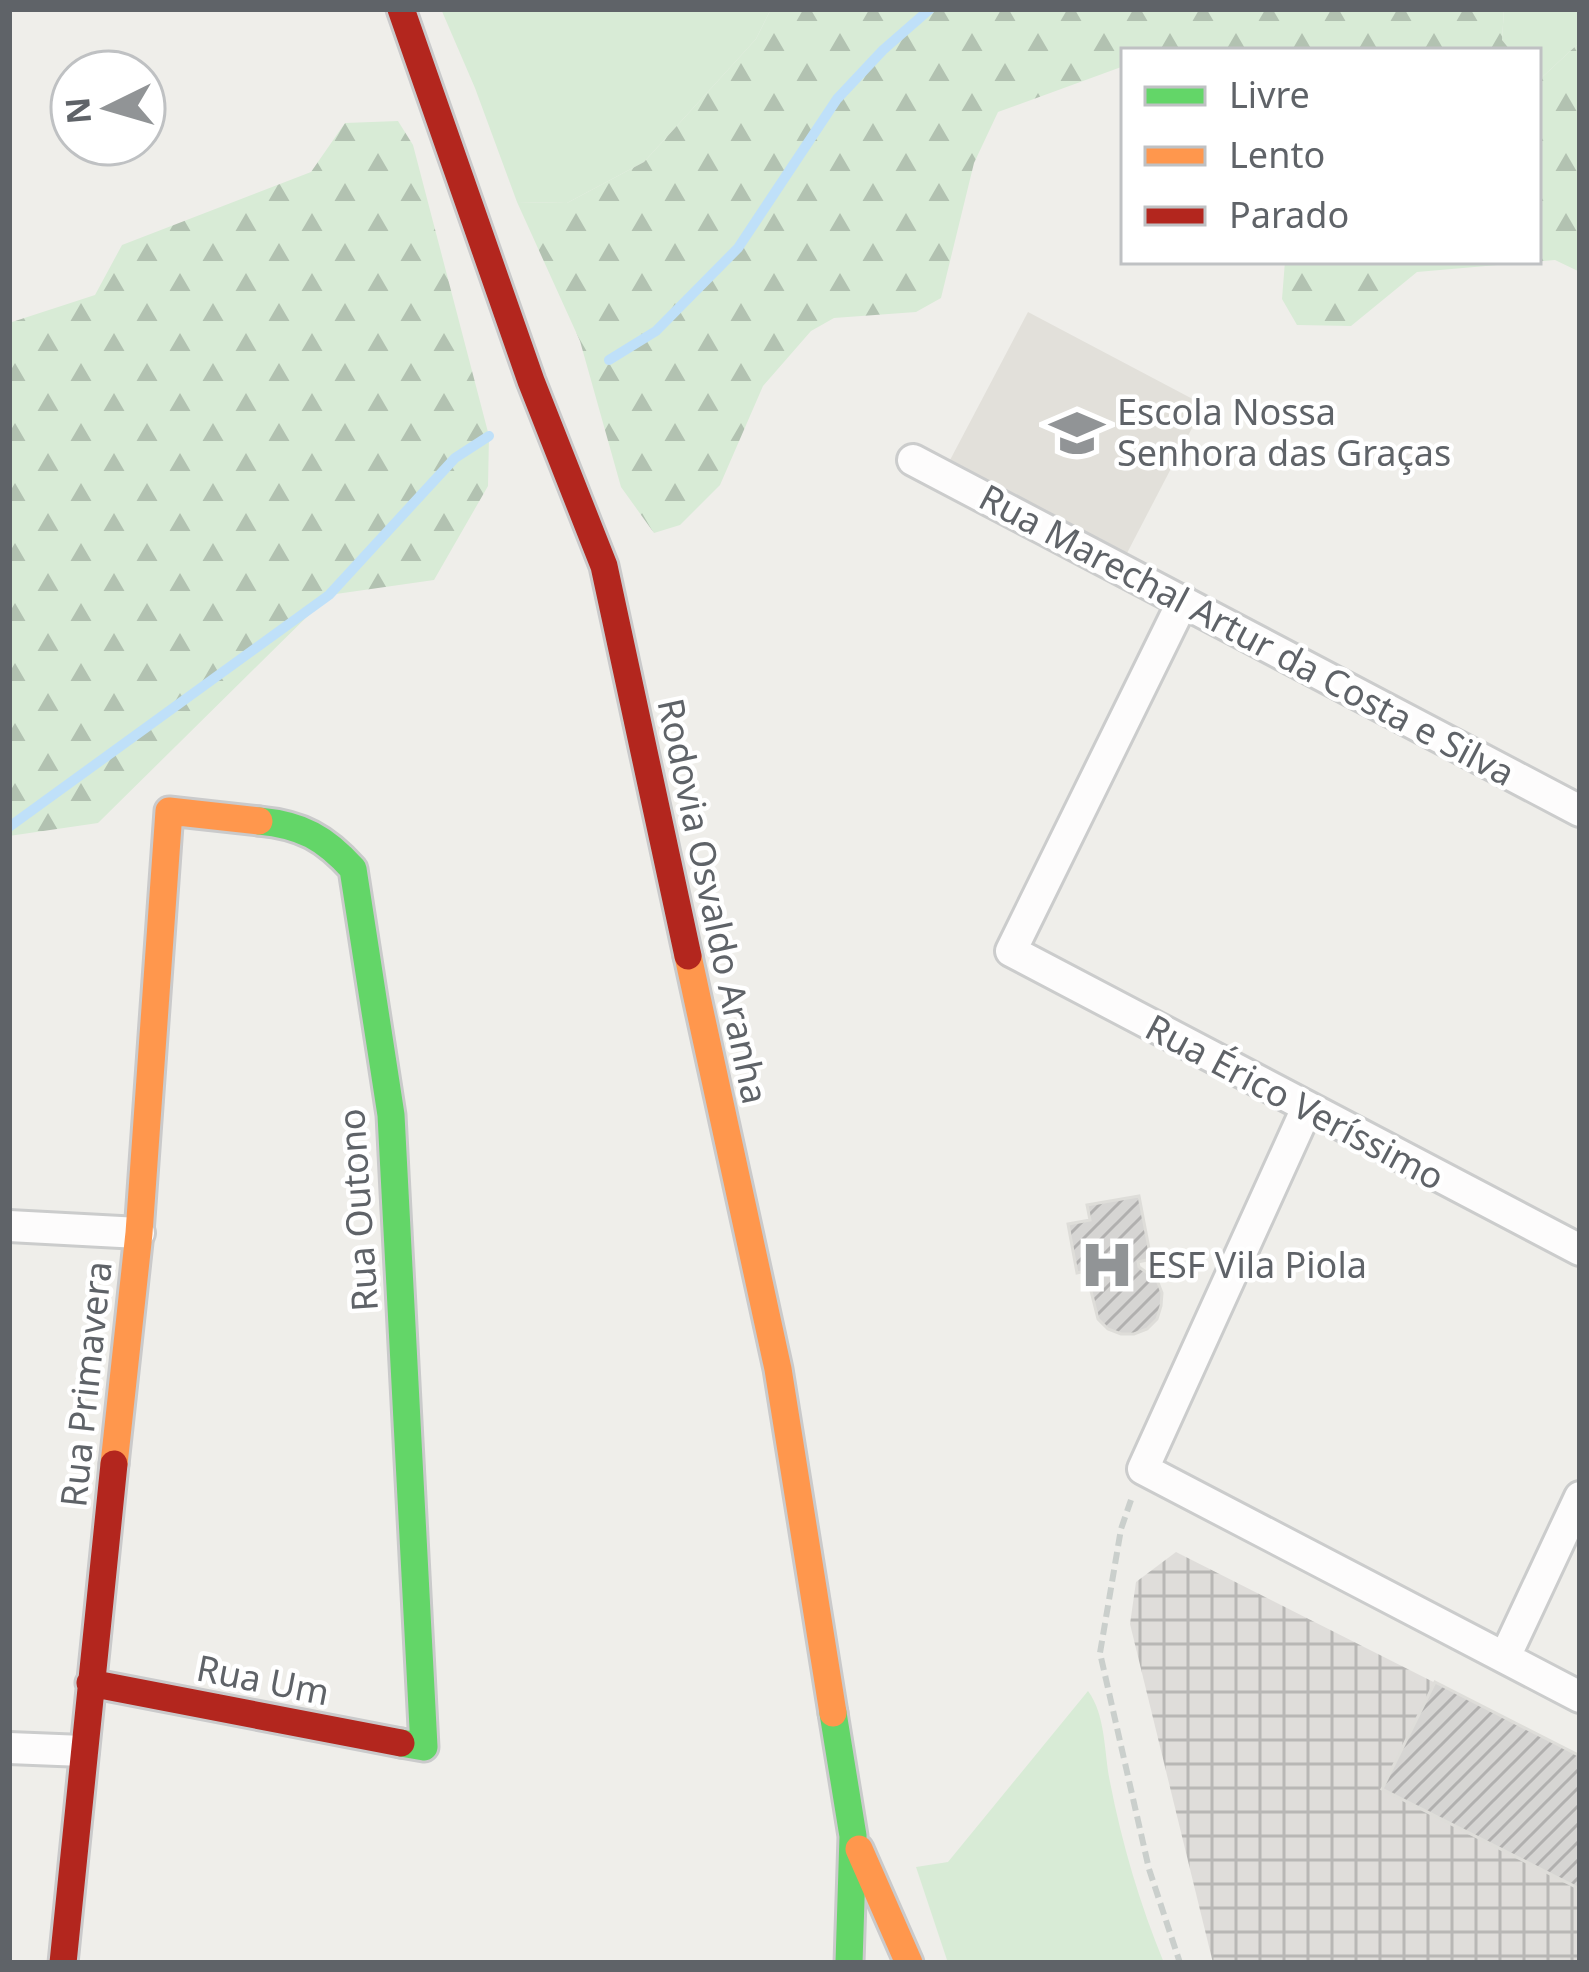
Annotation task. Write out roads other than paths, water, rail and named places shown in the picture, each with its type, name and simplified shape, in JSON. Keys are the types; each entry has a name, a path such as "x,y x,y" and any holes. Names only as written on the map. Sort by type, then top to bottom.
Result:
{"main road":[{"name":"Rodovia Osvaldo Aranha","path":"401,9 531,381 604,566 778,1370 854,1836"},
{"name":"Rua Primavera","path":"63,1963 139,1232 170,811"},
{"name":"Rua Outono","path":"170,811 288,824 330,844 353,869 391,1115 424,1747"},
{"name":"Rua Um","path":"89,1683 424,1747"},
{"path":"849,1963 854,1836"},
{"path":"854,1836 909,1963"}],"street":[{"name":"Rua Marechal Artur da Costa e Silva","path":"913,460 1580,811"},
{"name":"Rua Érico Veríssimo","path":"1183,602 1011,951 1580,1250"},
{"path":"1307,1108 1143,1469 1580,1696"},
{"path":"9,1226 139,1232"},
{"path":"1505,1657 1580,1497"},
{"path":"9,1748 83,1750"}],"waterway":[{"path":"609,360 656,331 738,248 837,99 930,9"},
{"path":"9,827 329,595 455,458 489,436"}],"place":[{"name":"Escola Nossa Senhora das Graças","path":"1077,433"},
{"name":"ESF Vila Piola","path":"1107,1265"}]}
